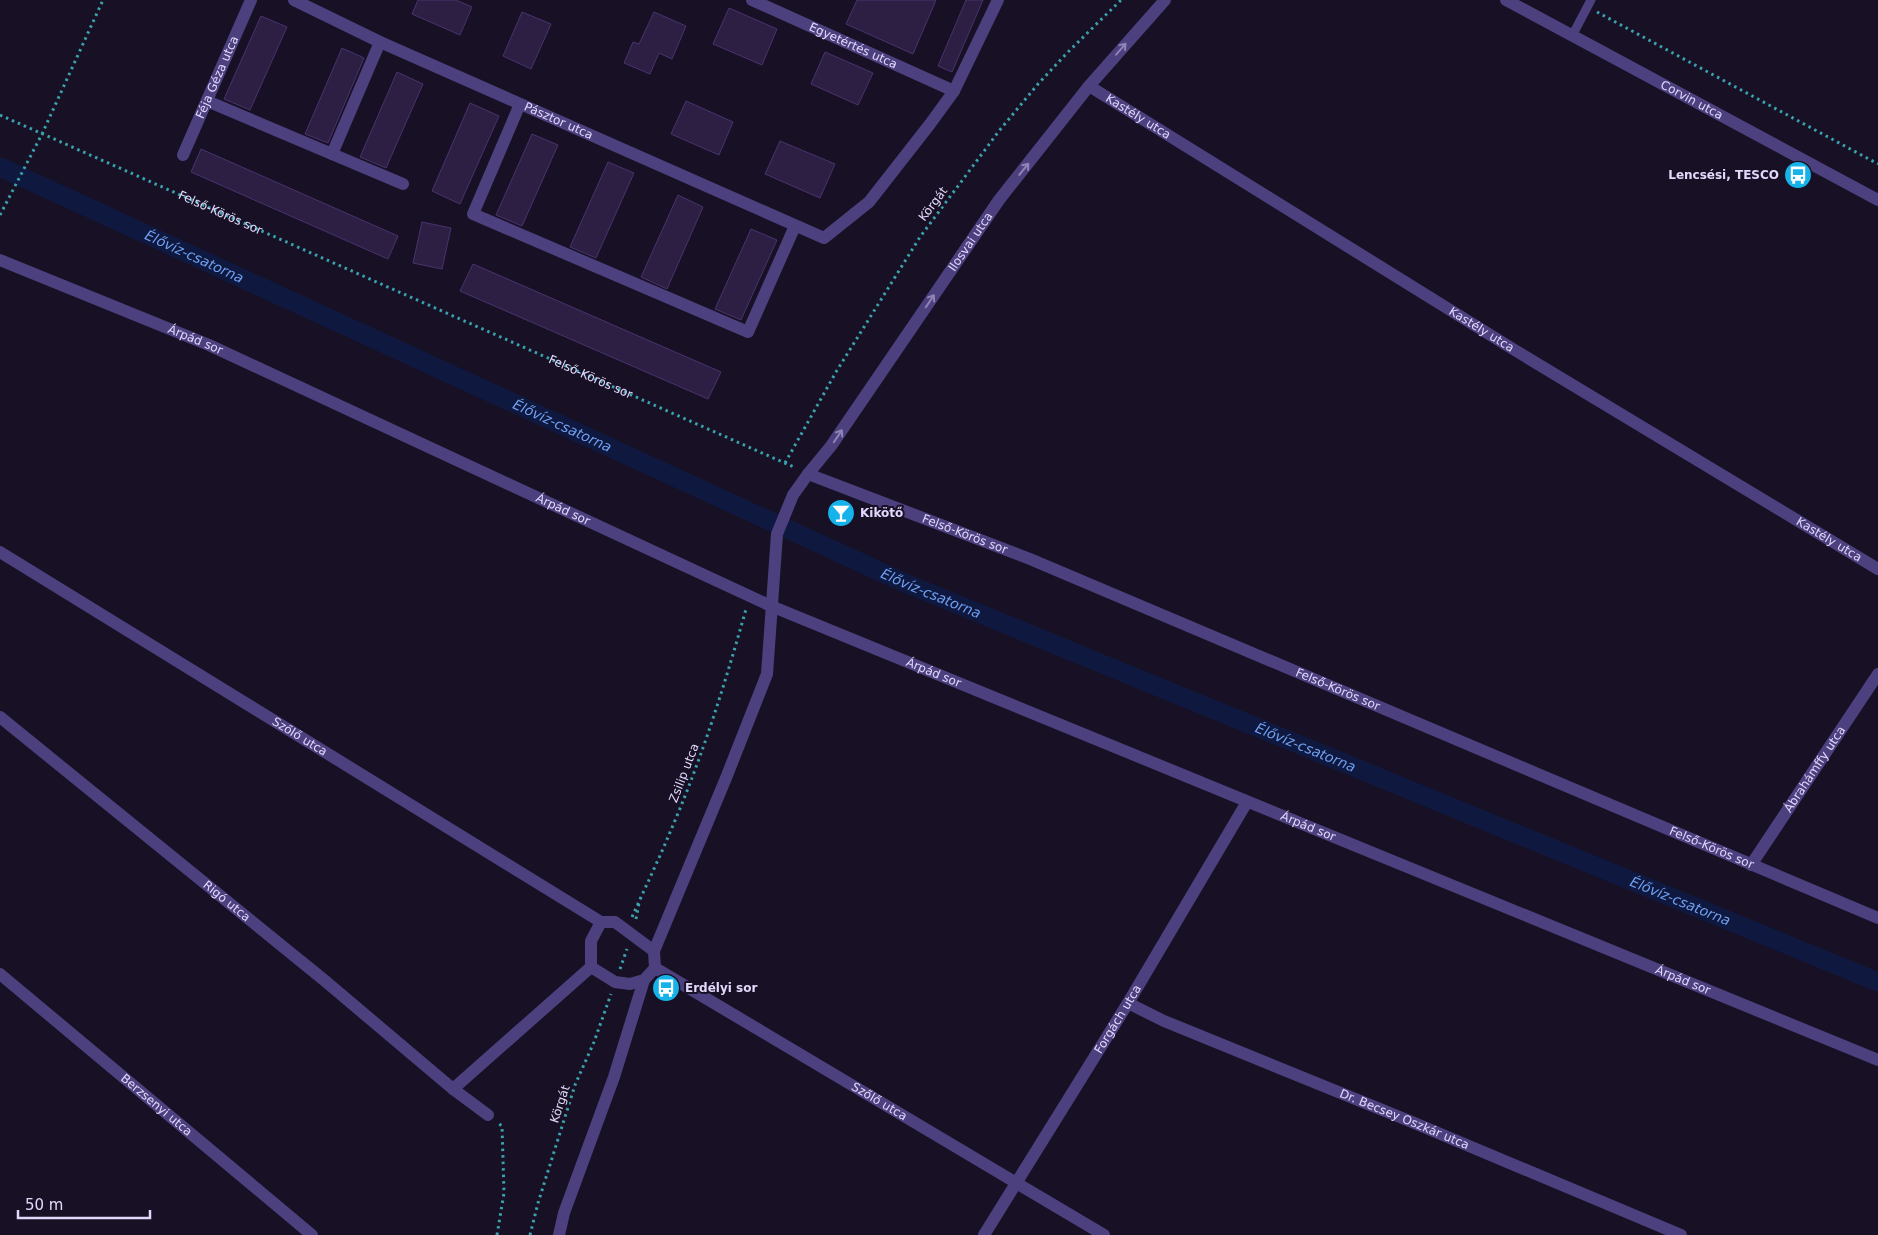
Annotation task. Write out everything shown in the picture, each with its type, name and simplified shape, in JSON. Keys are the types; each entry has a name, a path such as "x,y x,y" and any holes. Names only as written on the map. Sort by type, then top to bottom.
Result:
{"street":[{"name":"Féja Géza utca","path":"183,155 251,0"},
{"name":"Pásztor utca","path":"294,0 380,42 824,238 869,202 954,91"},
{"name":"Egyetértés utca","path":"752,0 954,91"},
{"path":"954,91 998,0"},
{"name":"Ilosvai utca","path":"771,606 777,534 793,495 831,446 999,200 1089,86 1165,0"},
{"name":"Corvin utca","path":"1506,0 1878,200"},
{"path":"332,154 380,42"},
{"name":"Kastély utca","path":"1089,86 1513,349 1878,569"},
{"path":"207,101 402,184"},
{"path":"520,104 473,214 748,332 795,226"},
{"name":"Árpád sor","path":"0,260 209,345 771,606 1878,1060"},
{"name":"Felső-Körös sor","path":"808,474 1030,559 1878,918"},
{"name":"Szőlő utca","path":"0,552 601,922 615,922 654,951"},
{"path":"559,1235 564,1213 614,1077 644,980 655,968 654,951 767,674 771,606"},
{"name":"Ábrahámffy utca","path":"1751,865 1878,674"},
{"name":"Rigó utca","path":"0,717 324,980 453,1089 488,1115"},
{"name":"Forgách utca","path":"984,1235 1128,1003 1247,802"},
{"path":"453,1089 591,967 591,941 601,922"},
{"path":"591,967 615,982 630,984 644,980"},
{"name":"Szőlő utca","path":"655,968 1018,1182 1104,1235"},
{"name":"Berzsenyi utca","path":"0,974 312,1235"},
{"name":"Dr. Becsey Oszkár utca","path":"1128,1003 1164,1021 1412,1122 1681,1235"}],"lane":[{"path":"1572,36 1589,3"}],"path":[{"path":"0,214 28,164 103,0"},
{"name":"Körgát","path":"785,463 836,372 920,237 1016,111 1067,53 1121,0"},
{"path":"1589,3 1878,164"},
{"name":"Felső-Körös sor","path":"0,115 808,474"},
{"name":"Zsilip utca","path":"629,934 641,896 672,829 722,695 744,615"},
{"path":"629,934 641,896"},
{"name":"Körgát","path":"530,1235 538,1203 575,1085 594,1042 629,934"},
{"path":"488,1115 502,1126 504,1193 497,1235"}],"building":[{"path":"418,0 456,0 472,7 460,35 412,14"},
{"path":"857,0 936,0 913,54 846,24"},
{"path":"966,0 983,0 952,72 938,66"},
{"path":"729,8 777,29 762,65 713,44"},
{"path":"522,12 551,24 531,69 503,56"},
{"path":"654,12 686,26 672,59 659,53 650,74 624,63 633,42 639,44"},
{"path":"261,16 287,27 250,110 224,99"},
{"path":"342,48 364,58 328,143 305,134"},
{"path":"825,52 873,73 858,105 811,84"},
{"path":"397,72 423,84 386,168 360,157"},
{"path":"686,101 733,122 719,155 671,134"},
{"path":"470,103 499,116 460,204 432,191"},
{"path":"532,134 558,145 522,226 496,215"},
{"path":"780,141 835,164 820,198 765,174"},
{"path":"201,149 398,236 388,259 191,172"},
{"path":"608,162 634,173 596,258 570,247"},
{"path":"678,195 703,207 667,289 641,277"},
{"path":"422,222 451,228 442,269 413,263"},
{"path":"751,229 777,240 741,320 715,309"},
{"path":"473,264 721,372 708,399 460,291"}],"waterway":[{"name":"Élővíz-csatorna","path":"0,167 905,583 1878,982"}],"place":[{"name":"Lencsési, TESCO","path":"1798,175"},
{"name":"Kikötő","path":"841,513"},
{"name":"Erdélyi sor","path":"666,988"}]}
